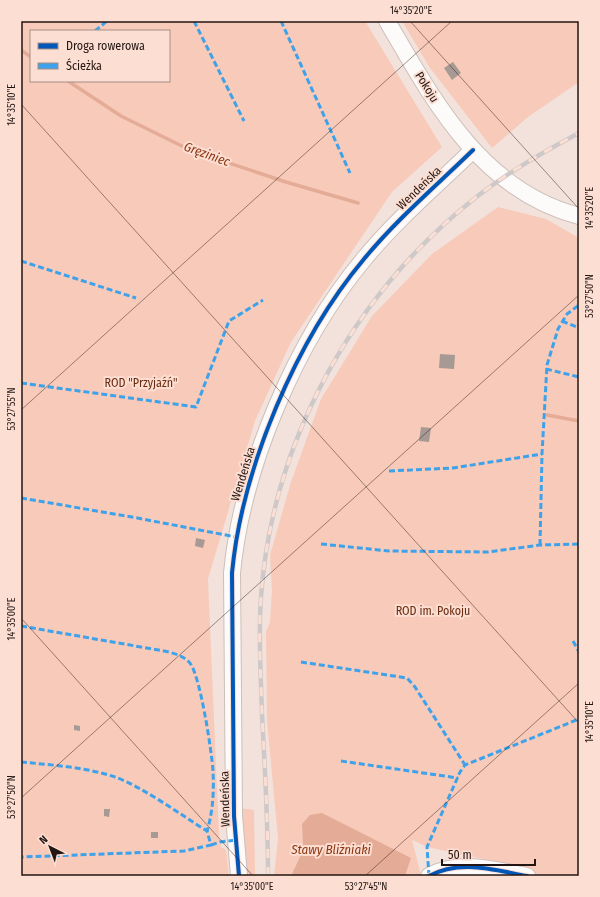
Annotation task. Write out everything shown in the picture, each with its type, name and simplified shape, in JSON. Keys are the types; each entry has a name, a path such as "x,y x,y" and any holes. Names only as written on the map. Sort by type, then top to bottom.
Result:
{"street":[{"name":"Pokoju","path":"387,21 435,100 473,150 502,178 523,193 548,206 579,216"},
{"name":"Wendeńska","path":"238,876 234,816 232,573 238,532 257,460 275,411 293,369 323,316 348,279 382,239 473,150"},
{"path":"429,876 441,870 461,866 527,876"}],"green space":[{"name":"ROD \"Przyjaźń\"","path":"21,21 365,21 442,147 392,192 291,342 255,421 208,579 219,835 221,847 226,850 229,876 21,876"},
{"path":"402,21 579,21 579,82 528,117 492,148 430,68"},
{"name":"ROD im. Pokoju","path":"498,207 546,219 579,238 579,876 447,876 507,864 427,847 412,840 421,875 423,876 405,876 411,858 302,824 303,850 291,876 274,876 278,838 267,721 266,632 270,622 272,591 270,555 291,482 321,399 372,316 432,254"},
{"path":"240,808 254,810 255,876 244,876"}],"water":[{"name":"Stawy Bliźniaki","path":"322,813 411,858 405,876 291,876 303,850 302,824 310,815"}],"building":[{"path":"453,62 461,73 452,80 444,68"},
{"path":"440,354 455,355 454,369 439,368"},
{"path":"421,427 431,428 429,442 419,441"},
{"path":"196,538 205,540 203,548 195,546"},
{"path":"74,725 80,726 80,731 74,730"},
{"path":"104,809 110,809 109,817 104,816"},
{"path":"151,832 158,832 158,838 151,838"}],"waterway":[{"name":"Gręziniec","path":"21,50 30,56"},
{"name":"Gręziniec","path":"70,82 121,116 190,150 286,182 358,203"},
{"path":"547,415 579,421"}],"railway":[{"path":"268,876 267,815 260,656 261,597 268,539 282,481 302,426 328,373 358,323 394,276 434,233 479,195 503,178 541,154 579,133"}],"marked path":[{"path":"96,30 107,21"},
{"path":"194,21 244,121"},
{"path":"281,21 350,173"},
{"path":"21,261 136,298"},
{"path":"21,383 196,407 229,321 263,300"},
{"path":"540,545 542,454 547,365 558,329 567,314 579,305"},
{"path":"562,321 579,328"},
{"path":"546,369 579,377"},
{"path":"389,471 453,468 542,454"},
{"path":"21,498 236,537"},
{"path":"321,544 389,551 488,552 540,545 579,544"},
{"path":"21,626 164,651 180,656 189,662 193,669 201,696 212,762 213,801 207,831"},
{"path":"573,641 579,652"},
{"path":"301,662 407,678 415,687 465,765"},
{"path":"429,876 427,847 460,772 465,765 579,719"},
{"path":"341,761 458,778"},
{"path":"21,762 56,765 104,774 138,787 207,831 211,845 184,851 21,857"},
{"path":"211,845 236,840"}],"cycle path":[{"path":"239,876 234,816 232,573 238,533 247,491 260,449 276,407 295,366 316,327 339,291 364,259 390,230 473,150"},
{"path":"429,876 441,871 465,867 477,867 527,876"}]}
